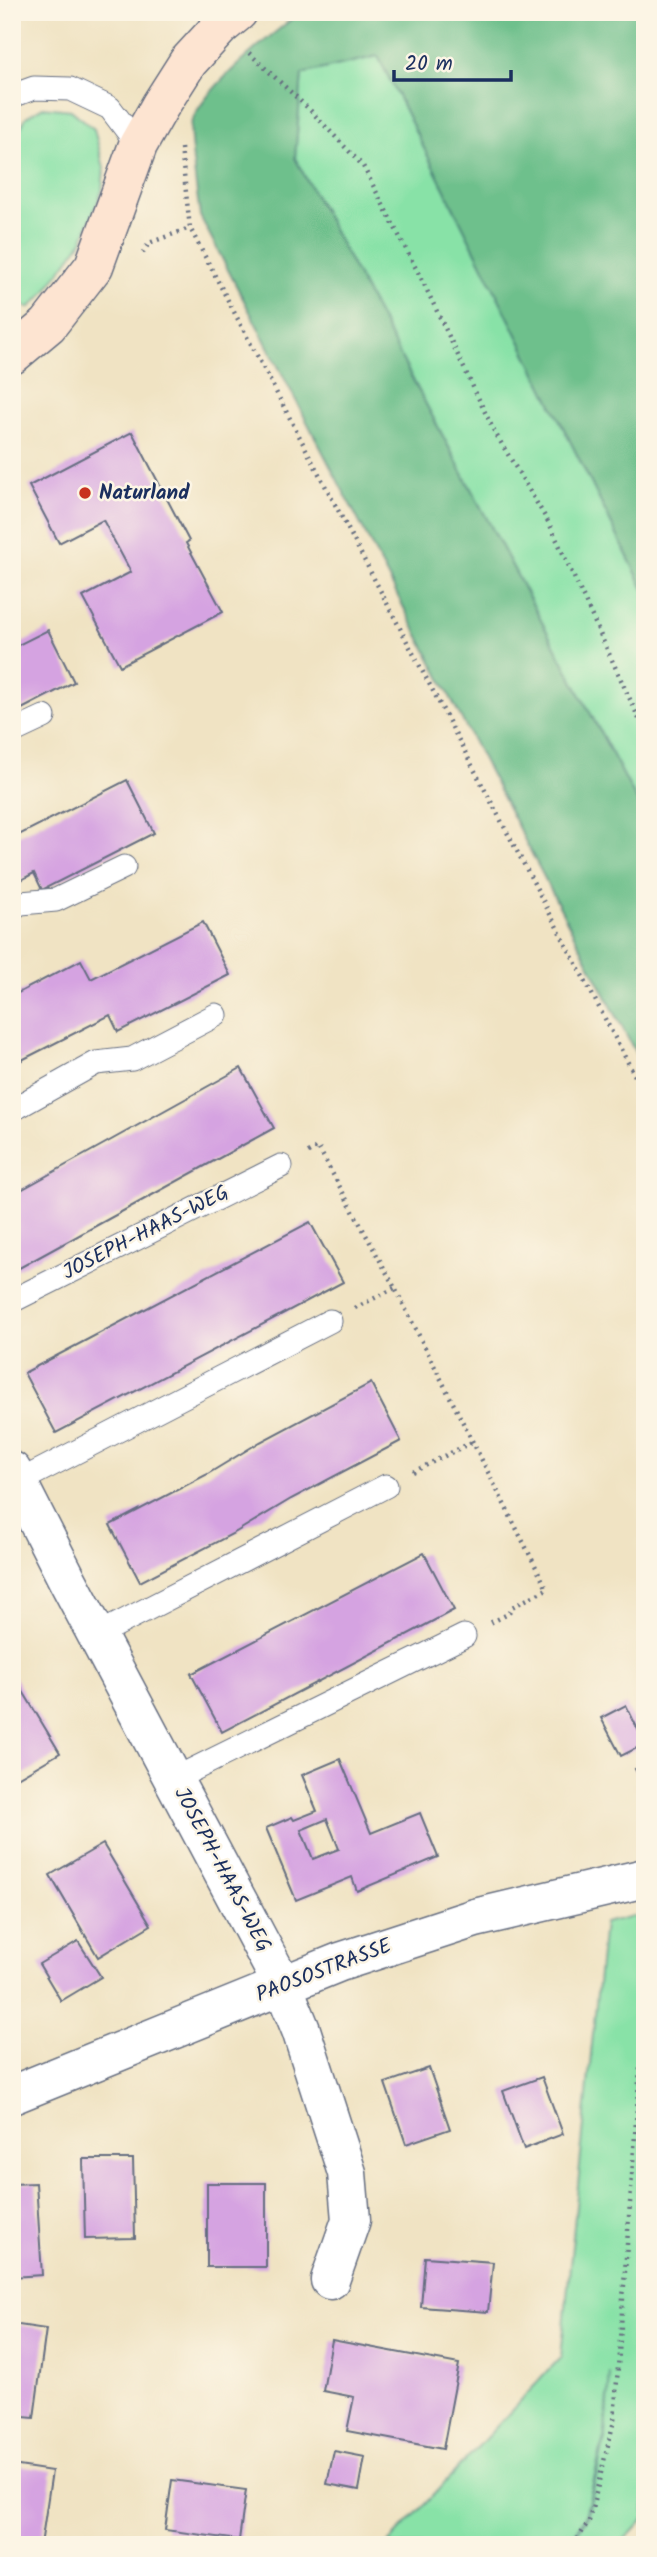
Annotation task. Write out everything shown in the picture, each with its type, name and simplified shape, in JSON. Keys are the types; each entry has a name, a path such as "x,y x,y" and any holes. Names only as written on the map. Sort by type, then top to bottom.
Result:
{"street":[{"path":"12,355 48,326 94,266 138,145 188,62 230,19"},
{"name":"JOSEPH-HAAS-WEG","path":"15,1477 283,1986 301,2030 346,2173 351,2220 330,2280"},
{"name":"PAOSOSTRASSE","path":"12,2095 340,1962 475,1918 645,1878"}],"lane":[{"path":"12,96 34,88 70,89 110,108 138,145"},
{"path":"12,732 44,717"},
{"path":"12,908 21,903 56,900 124,867"},
{"path":"12,1110 96,1063 132,1059 216,1015"},
{"name":"JOSEPH-HAAS-WEG","path":"12,1301 281,1166"},
{"name":"JOSEPH-HAAS-WEG","path":"15,1477 330,1321"},
{"path":"97,1635 386,1486"},
{"name":"JOSEPH-HAAS-WEG","path":"174,1779 464,1636"}],"path":[{"path":"230,19 363,166 423,282 494,431 550,525 645,732"},
{"path":"160,106 177,123 190,228 645,1095"},
{"path":"318,1147 395,1288 547,1589 512,1608 508,1614 464,1636"},
{"path":"330,1321 395,1288"},
{"path":"386,1486 474,1441"},
{"path":"574,2545 589,2521 614,2421 645,1999"}],"green space":[{"path":"301,12 645,12 645,591 378,56 302,74 295,158 645,816 645,1071 200,216 191,124 198,110 223,79"},
{"path":"378,56 645,591 645,816 295,158 302,74"},
{"path":"43,107 71,110 94,129 104,168 102,191 82,241 43,295 29,308 19,303 20,224 14,188 17,135 26,117"},
{"path":"633,1916 645,1925 645,2518 620,2545 569,2545 587,2517 606,2434 610,2373 605,2434 585,2516 567,2545 387,2545 561,2357 604,1923"}],"building":[{"path":"132,432 223,612 120,666 83,597 131,572 103,520 59,543 29,486"},
{"path":"48,630 74,682 12,714 12,648"},
{"path":"127,780 154,833 42,890 34,873 12,885 12,831 15,837"},
{"path":"203,922 230,975 118,1032 110,1015 12,1065 12,996 81,960 91,979"},
{"path":"241,1068 274,1128 12,1272 12,1195"},
{"path":"310,1222 343,1282 56,1433 24,1373"},
{"path":"371,1383 401,1441 140,1582 110,1525"},
{"path":"424,1553 454,1610 222,1732 191,1674"},
{"path":"12,1673 60,1753 12,1781"},
{"path":"626,1705 645,1744 621,1756 601,1718"},
{"path":"340,1759 371,1833 420,1813 438,1857 357,1891 352,1877 296,1900 266,1828 292,1817 294,1820 317,1811 302,1775","holes":["327,1819 339,1849 313,1859 301,1830"]},
{"path":"645,1764 645,1788 635,1769"},
{"path":"103,1844 151,1925 98,1957 50,1875"},
{"path":"78,1941 101,1977 61,2001 39,1964"},
{"path":"429,2068 450,2129 406,2144 385,2083"},
{"path":"542,2077 563,2134 524,2149 503,2091"},
{"path":"83,2159 133,2159 135,2238 85,2239"},
{"path":"36,2183 42,2275 12,2277 12,2184"},
{"path":"207,2183 266,2183 266,2267 207,2267"},
{"path":"425,2257 493,2262 488,2312 421,2307"},
{"path":"12,2324 46,2329 34,2418 12,2416"},
{"path":"332,2340 459,2364 443,2449 347,2431 354,2397 323,2391"},
{"path":"334,2451 365,2457 359,2490 327,2484"},
{"path":"12,2465 52,2471 41,2545 12,2545"},
{"path":"172,2480 246,2490 239,2540 165,2530"}],"place":[{"name":"Naturland","path":"85,493"}]}
